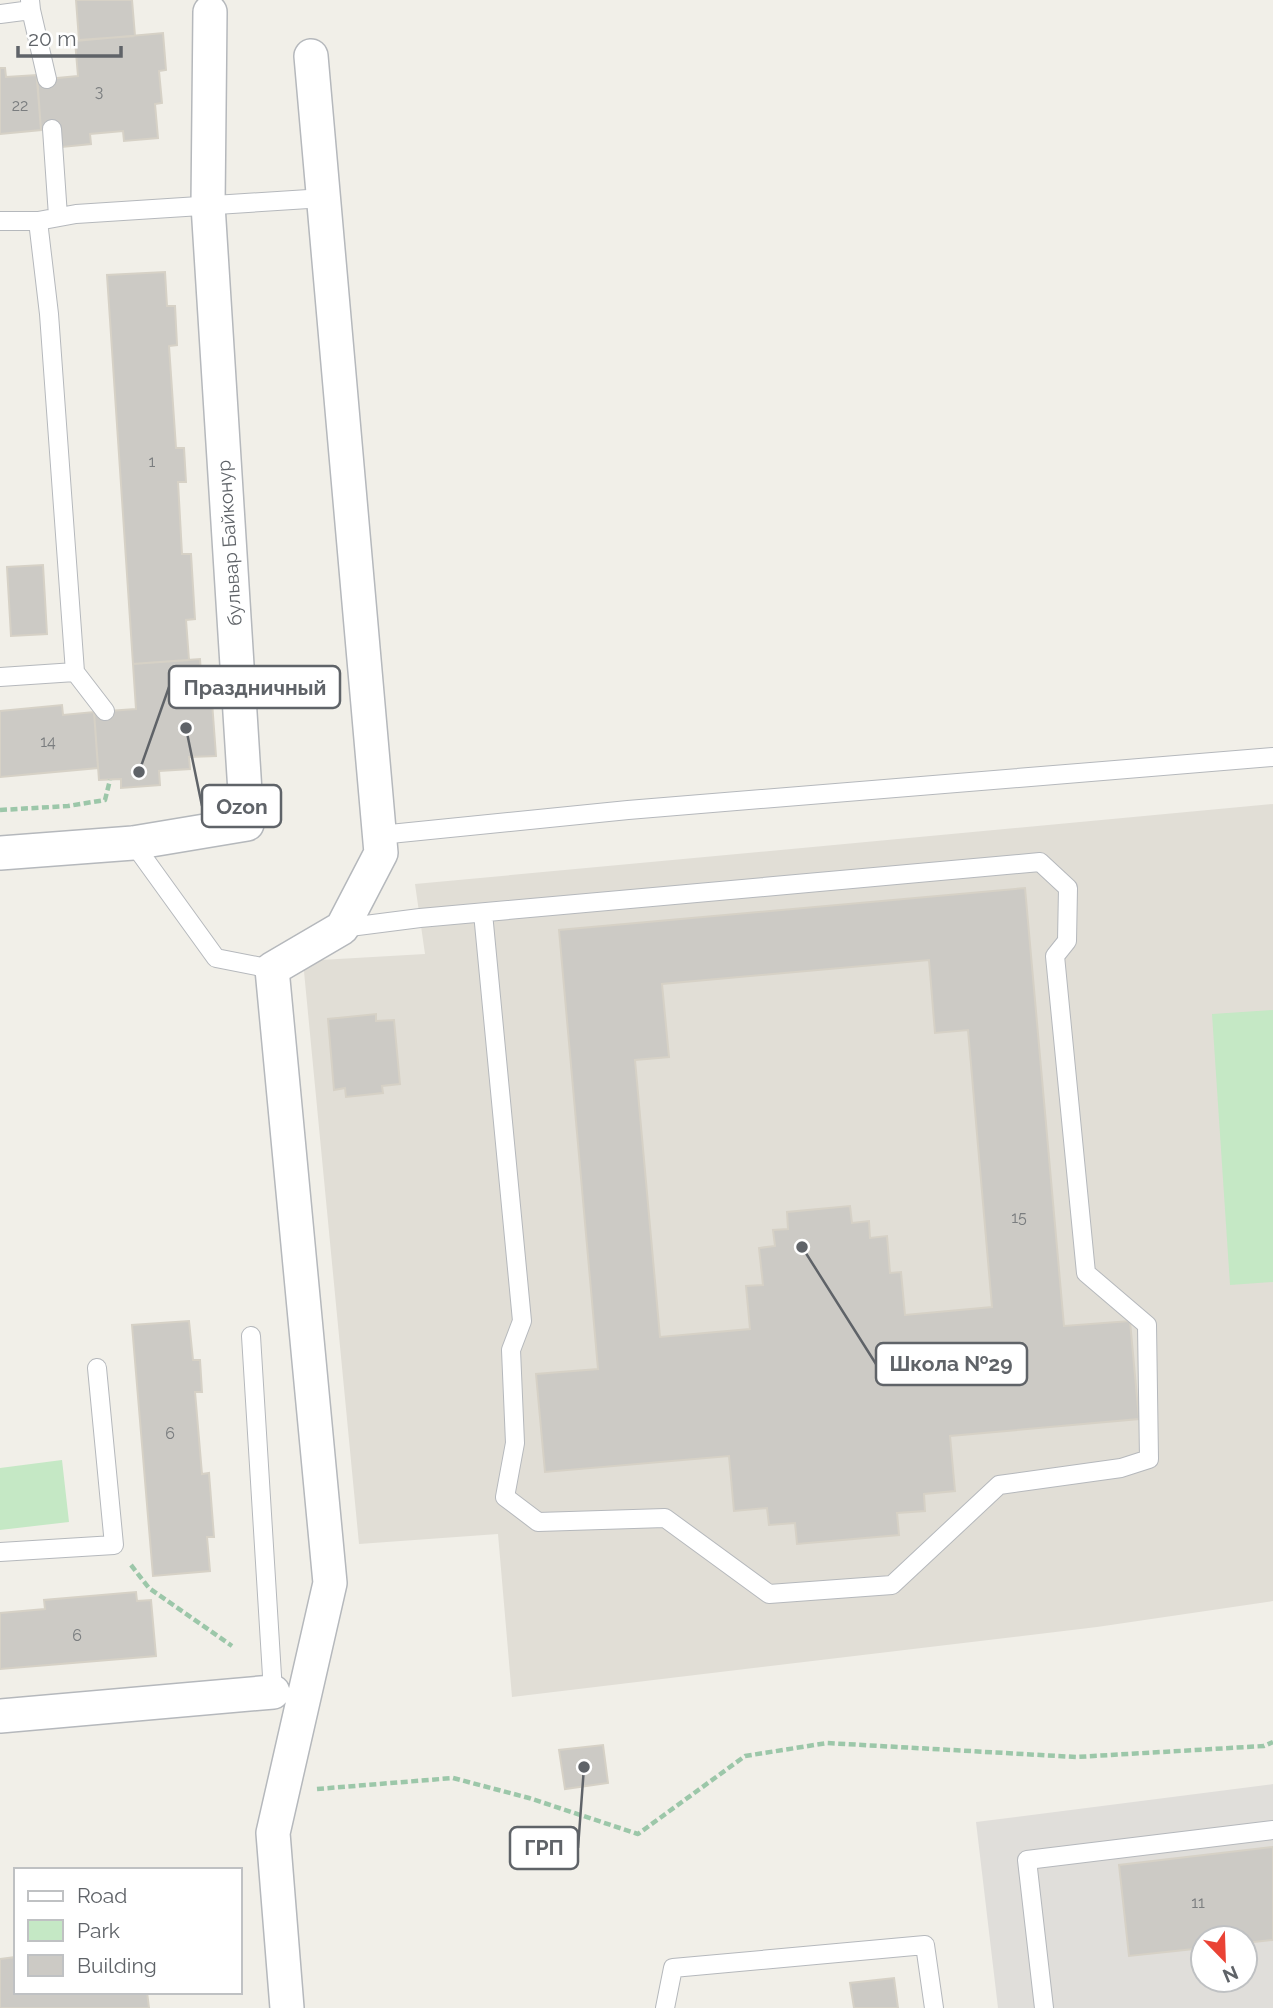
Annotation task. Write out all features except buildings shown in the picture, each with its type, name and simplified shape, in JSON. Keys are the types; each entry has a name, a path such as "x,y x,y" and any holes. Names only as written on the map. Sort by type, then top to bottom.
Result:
{"street":[{"name":"бульвар Байконур","path":"0,853 133,843 247,824 208,205 210,12"},
{"path":"287,2008 273,1833 330,1583 272,969 342,928 382,853 312,56"},
{"path":"0,1716 273,1692"}],"lane":[{"path":"0,14 30,5 47,79"},
{"path":"52,129 58,216"},
{"path":"0,220 38,221 58,216 324,198"},
{"path":"38,221 49,314 75,672 105,711"},
{"path":"0,677 75,672"},
{"path":"380,835 628,810 1273,757"},
{"path":"133,843 216,958 272,969"},
{"path":"342,928 420,918 1040,862 1068,888 1068,941 1055,956 1086,1273 1147,1325 1149,1460 1121,1468 999,1485 892,1585 769,1594 665,1518 538,1522 505,1497 515,1443 510,1350 522,1321 482,913"},
{"path":"251,1336 273,1692"},
{"path":"0,1552 114,1545 97,1368"},
{"path":"1044,2008 1027,1860 1273,1830"},
{"path":"665,2008 673,1968 925,1945 934,2008"}],"path":[{"path":"0,810 68,806 105,800 110,780"},
{"path":"114,1545 149,1588 232,1646"},
{"path":"282,1792 453,1778 529,1798 638,1834 745,1756 827,1743 1076,1757 1264,1745 1273,1742"}],"shaded area":[{"path":"1273,804 1273,1601 1097,1627 512,1697 498,1534 359,1544 303,961 425,954 415,884"},
{"path":"1273,1784 1273,2008 998,2008 976,1822"}],"green space":[{"path":"1273,1010 1273,1282 1230,1285 1212,1014"},
{"path":"62,1460 69,1522 0,1530 0,1468"}],"place":[{"name":"Ozon","path":"186,728"},
{"name":"Праздничный","path":"139,772"},
{"name":"Школа №29","path":"802,1247"},
{"name":"ГРП","path":"584,1767"}]}
